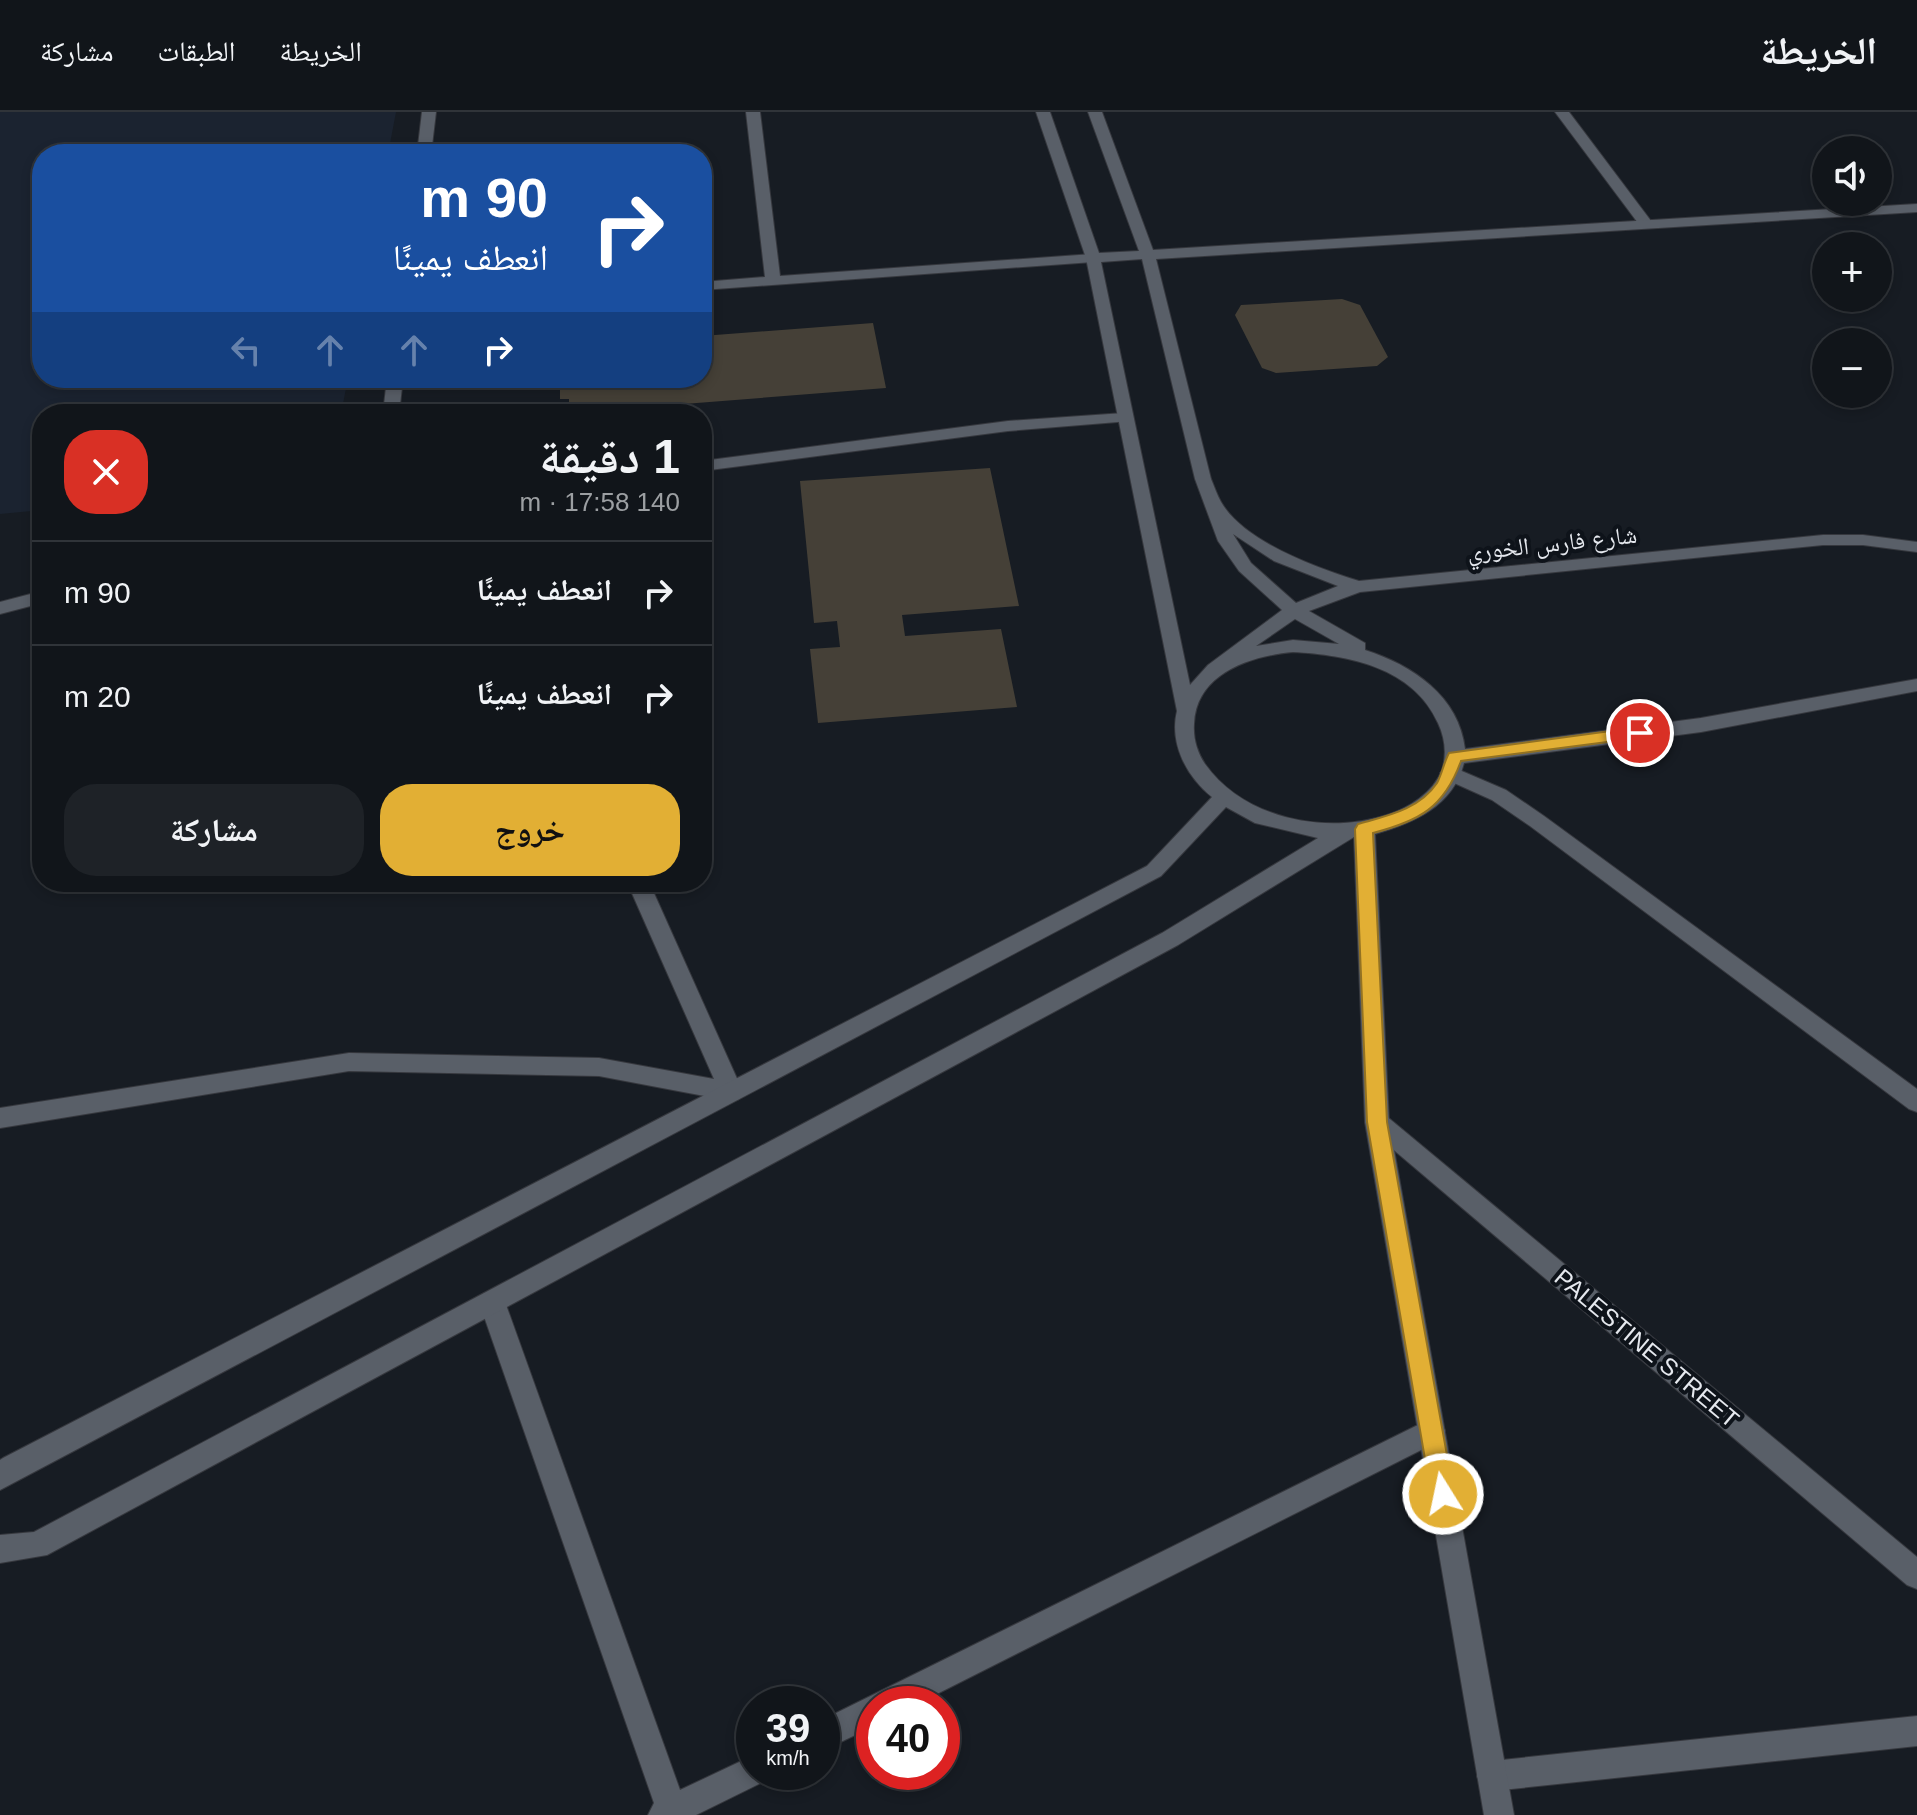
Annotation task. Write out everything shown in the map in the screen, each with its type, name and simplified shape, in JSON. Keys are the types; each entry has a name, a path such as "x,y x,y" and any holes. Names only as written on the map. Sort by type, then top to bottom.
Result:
{"street":[{"path":"425,144 429,112"},
{"path":"753,112 773,280"},
{"path":"1043,112 1093,258 1185,709"},
{"path":"0,1549 37,1545 1170,939 1354,830 1413,813 1436,796 1452,765 1454,739 1438,705 1416,683 1292,609 1245,567 1227,541 1209,500 1148,255 1095,112"},
{"path":"1562,112 1646,224"},
{"path":"712,285 1093,258 1917,208"},
{"path":"712,465 1008,426 1124,418"},
{"path":"1209,500 1228,521 1278,556 1331,578 1360,586"},
{"name":"شارع فارس الخوري","path":"1215,669 1292,609 1333,591 1360,586 1823,540 1863,540 1917,547"},
{"path":"0,608 32,600"},
{"path":"1354,830 1281,823 1225,796 1198,769 1189,754 1183,724 1185,709 1191,695 1215,669 1250,653 1293,646 1340,649 1387,664"},
{"path":"1452,765 1701,725 1917,685"},
{"path":"1452,765 1537,821 1917,1102"},
{"path":"0,1477 27,1459 1154,871 1225,796"},
{"path":"1354,830 1377,1122 1499,1815"},
{"path":"642,892 731,1092"},
{"path":"0,1118 349,1062 599,1067 731,1092"},
{"name":"PALESTINE STREET","path":"1377,1122 1917,1575"},
{"path":"492,1302 670,1813 736,1779"},
{"path":"922,1686 1432,1431"},
{"path":"1492,1776 1917,1731"}],"shaded area":[{"path":"0,112 396,112 390,144 32,144 32,388 346,388 343,404 32,404 32,511 0,514"}],"building":[{"path":"1342,299 1360,305 1388,357 1377,366 1276,373 1262,368 1235,315 1241,305"},
{"path":"873,323 886,388 684,404 569,404 569,399 560,399 560,388 712,388 712,335"},
{"path":"990,468 1019,606 902,615 905,636 1001,629 1017,707 818,723 810,649 840,647 837,621 814,623 800,481"}],"route":[{"path":"1443,1494 1377,1122 1364,829 1398,820 1425,805 1445,785 1455,757 1640,733"}]}
